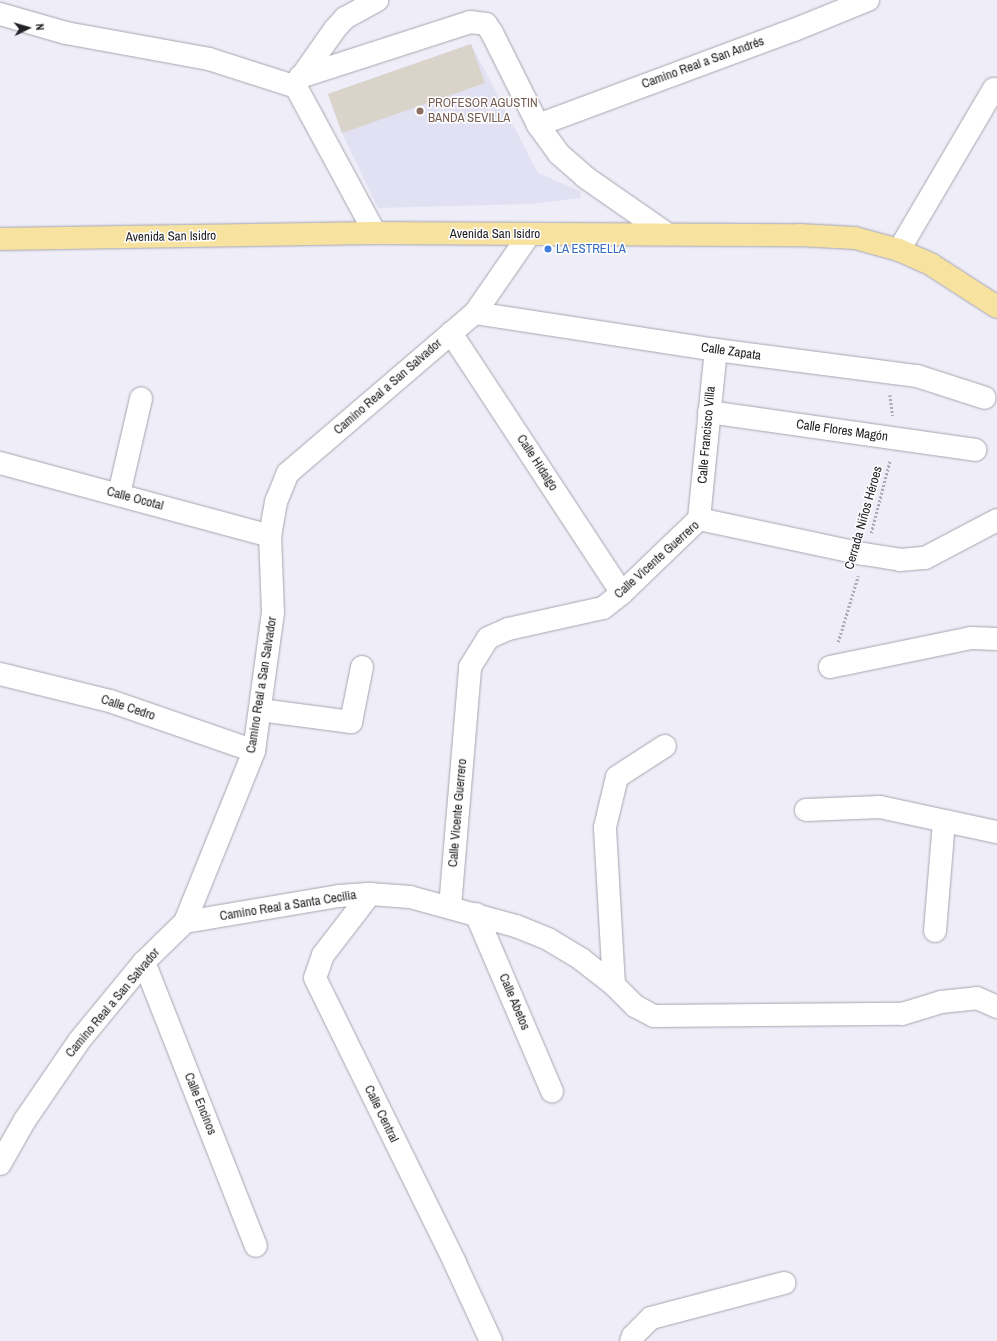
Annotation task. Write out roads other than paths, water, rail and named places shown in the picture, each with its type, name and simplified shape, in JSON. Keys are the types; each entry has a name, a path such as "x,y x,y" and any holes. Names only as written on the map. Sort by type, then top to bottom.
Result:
{"main road":[{"name":"Avenida San Isidro","path":"0,239 375,233 529,235 799,235 855,238 899,250 932,265 997,307"}],"street":[{"path":"298,82 335,29 345,18 377,0"},
{"name":"Camino Real a San Andrés","path":"538,125 794,30 868,0"},
{"path":"0,14 66,33 209,60 298,82 470,22 486,24 492,32 538,125 559,154 585,177 667,234"},
{"path":"298,82 375,233"},
{"path":"899,250 994,89"},
{"name":"Camino Real a San Salvador","path":"0,1164 25,1120 79,1041 144,962 185,922 254,750 274,614 270,536 276,502 288,473 475,313 529,235"},
{"name":"Calle Zapata","path":"475,313 716,350 917,376 985,398"},
{"name":"Calle Hidalgo","path":"451,333 622,593"},
{"name":"Calle Francisco Villa","path":"699,519 716,350"},
{"path":"119,494 141,399"},
{"name":"Calle Flores Magón","path":"709,412 975,450"},
{"name":"Calle Ocotal","path":"0,463 270,536"},
{"name":"Calle Vicente Guerrero","path":"450,907 470,667 488,638 508,629 603,608 622,593 699,519 864,554 900,560 925,558 997,520"},
{"path":"830,667 971,638 997,639"},
{"path":"260,710 351,722 362,667"},
{"name":"Calle Cedro","path":"0,674 110,701 254,750"},
{"path":"614,985 604,827 617,777 665,746"},
{"path":"806,810 880,807 997,832"},
{"path":"935,930 944,821"},
{"name":"Camino Real a Santa Cecilia","path":"185,922 339,896 370,894 410,897 516,926 548,939 581,959 614,985 635,1006 654,1016 902,1014 941,1002 977,998 997,1007"},
{"name":"Calle Central","path":"370,894 323,955 315,978 455,1263 491,1341"},
{"name":"Calle Abetos","path":"476,914 552,1091"},
{"name":"Calle Encinos","path":"144,962 256,1246"},
{"path":"632,1341 633,1336 651,1318 784,1282"}],"place":[{"name":"PROFESOR AGUSTIN BANDA SEVILLA","path":"420,111"},
{"name":"LA ESTRELLA","path":"548,249"}]}
